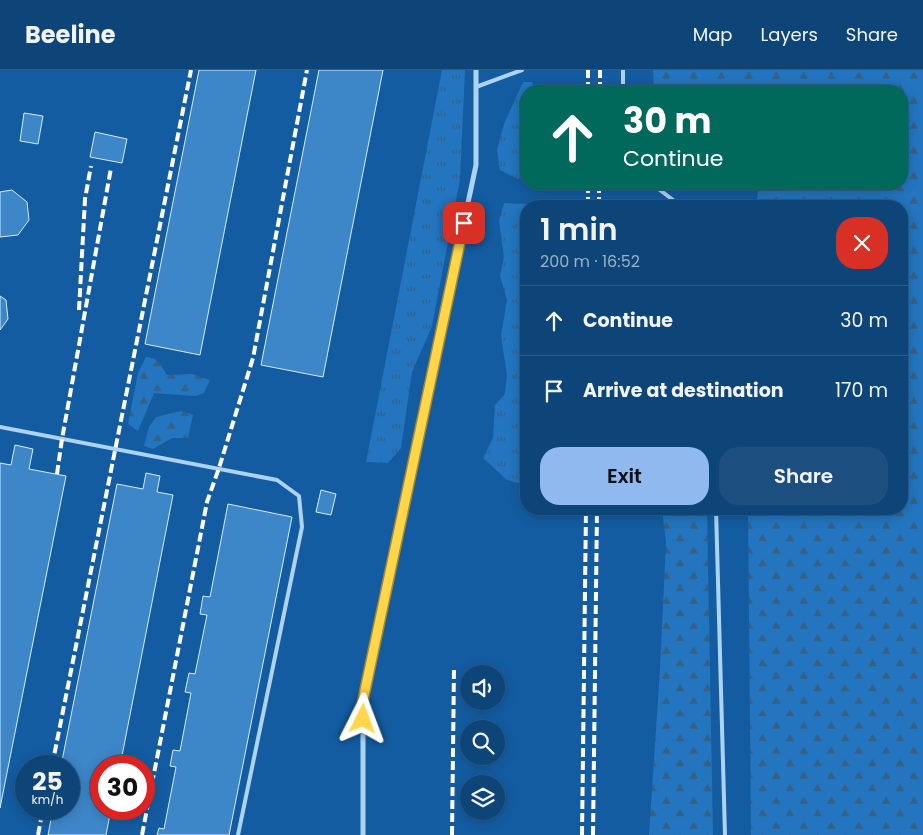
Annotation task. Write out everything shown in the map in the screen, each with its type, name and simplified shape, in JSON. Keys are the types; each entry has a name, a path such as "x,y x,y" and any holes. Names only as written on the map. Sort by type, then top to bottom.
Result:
{"street":[{"path":"363,835 363,700 476,165 476,70"}],"lane":[{"path":"476,87 522,70"},
{"path":"623,70 623,85"},
{"path":"660,190 673,200"},
{"path":"0,427 277,480 299,496 302,527 238,835"},
{"path":"716,515 725,835"}],"green space":[{"path":"442,70 465,70 460,179 432,326 412,372 401,448 388,463 366,462"},
{"path":"653,70 923,70 923,835 751,835 748,515 908,515 908,200 757,200 758,190 908,190 908,85 654,85"},
{"path":"523,82 532,82 533,85 522,85"},
{"path":"520,89 520,178 518,179 500,170 497,150 504,124"},
{"path":"504,203 520,204 520,483 507,480 483,458 493,438 495,405 505,394 507,375 501,336 507,300 500,276 504,257 499,221"},
{"path":"146,357 157,360 167,375 192,374 210,380 204,393 195,396 154,393 138,431 128,424 138,373"},
{"path":"181,411 193,415 188,438 172,438 153,449 144,446 149,427 156,417"},
{"path":"663,515 707,515 713,835 649,835 666,542"}],"building":[{"path":"199,70 256,70 200,355 145,344"},
{"path":"319,70 383,70 323,377 261,365"},
{"path":"24,113 43,116 38,144 20,141"},
{"path":"95,132 127,139 122,163 90,157"},
{"path":"12,190 27,202 29,220 18,235 0,237 0,192"},
{"path":"0,296 6,300 8,319 0,330"},
{"path":"15,445 33,449 29,469 66,476 0,808 0,463 11,465"},
{"path":"146,473 160,476 157,492 173,495 122,755 90,755 90,820 109,820 106,835 48,835 51,820 80,820 80,755 63,755 117,484 143,489"},
{"path":"321,490 336,494 331,515 316,512"},
{"path":"228,504 292,517 229,835 157,835 159,828 164,829 176,767 170,766 173,750 180,751 191,693 185,692 189,673 195,674 207,615 200,614 203,596 210,597"}],"railway":[{"path":"54,755 191,70"},
{"path":"142,835 207,502 253,358 307,70"},
{"path":"588,70 588,85"},
{"path":"600,70 600,85"},
{"path":"79,310 85,199 91,166"},
{"path":"57,474 111,168"},
{"path":"588,190 588,200"},
{"path":"599,190 599,200"},
{"path":"582,835 586,515"},
{"path":"593,835 597,515"},
{"path":"452,835 454,669"},
{"path":"38,835 41,820"}],"route":[{"path":"363,719 363,700 464,223"}]}
